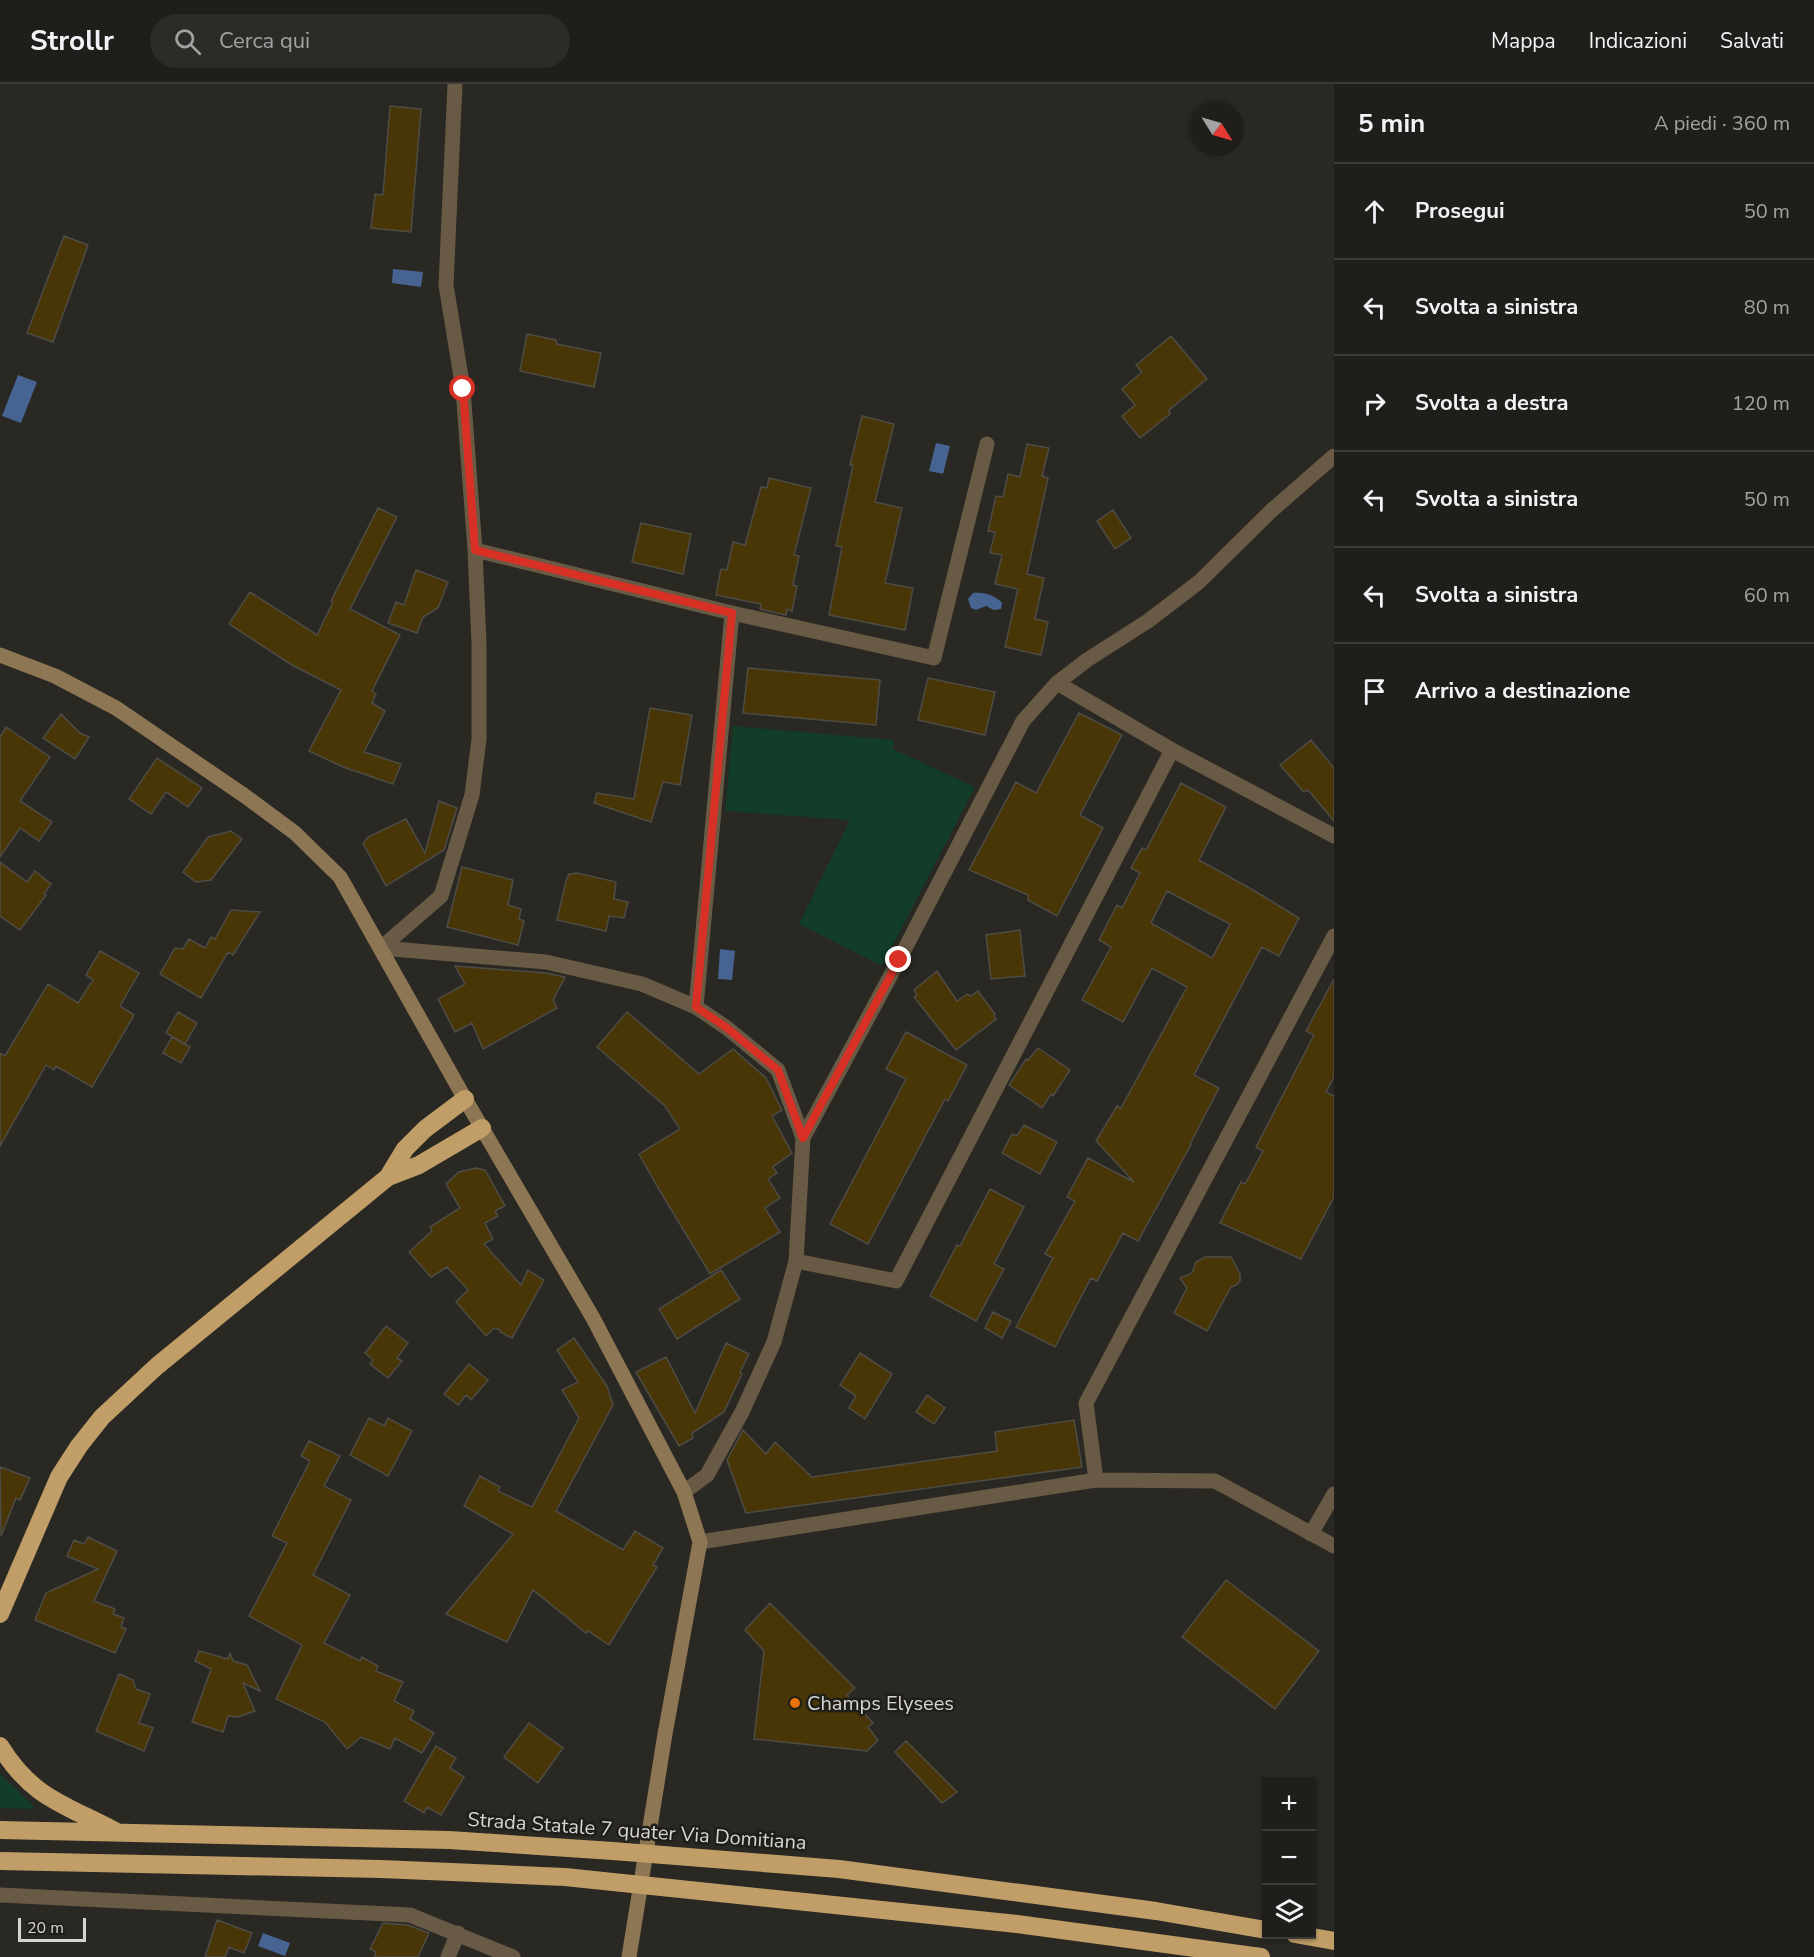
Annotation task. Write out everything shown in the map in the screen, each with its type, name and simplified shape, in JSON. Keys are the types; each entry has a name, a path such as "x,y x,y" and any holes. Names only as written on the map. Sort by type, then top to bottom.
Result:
{"highway":[{"path":"388,1177 405,1149 425,1129 465,1099"},
{"path":"0,1614 59,1477 79,1446 102,1417 157,1366 388,1177 419,1164 482,1128"},
{"path":"0,1746 26,1782 49,1799 119,1833"},
{"name":"Strada Statale 7 quater Via Domitiana","path":"0,1830 449,1840 613,1851 839,1869 1156,1911 1262,1929"},
{"path":"0,1861 381,1869 565,1877 1017,1924 1260,1957"},
{"path":"1316,1938 1334,1941"},
{"path":"1166,1944 1193,1957"}],"street":[{"path":"381,948 441,896 472,795 479,739 479,644 475,550 463,389 446,285 454,84"},
{"path":"475,550 732,613 934,658 987,444"},
{"path":"803,1138 899,960 1023,721 1056,683 1148,621 1199,582 1271,511 1334,456"},
{"path":"696,1007 732,613"},
{"path":"0,655 55,676 116,708 295,833 340,877 465,1099 593,1318 684,1492 699,1542 629,1957"},
{"path":"1056,683 1172,750 1334,836"},
{"path":"796,1261 896,1281 1172,750"},
{"path":"1096,1480 1086,1403 1334,936"},
{"path":"381,948 546,962 642,984 696,1007 727,1028 778,1070 803,1138 796,1261 774,1342 742,1413 707,1475 684,1492"},
{"path":"699,1542 1096,1480 1215,1481 1334,1546"},
{"path":"1311,1534 1334,1494"},
{"path":"0,1895 410,1915 513,1957"},
{"path":"448,1957 458,1933"}],"green space":[{"path":"733,726 894,740 893,749 975,787 882,966 799,924 850,820 725,811"},
{"path":"0,1774 34,1806 33,1809 0,1808"}],"water":[{"path":"393,269 423,272 421,287 392,283"},
{"path":"18,375 37,382 21,423 2,416"},
{"path":"936,443 950,446 943,474 929,471"},
{"path":"973,593 993,596 1002,603 1001,609 994,610 986,606 976,610 971,608 968,599"},
{"path":"720,949 735,951 732,980 718,979"},
{"path":"263,1933 290,1943 285,1956 258,1946"}],"building":[{"path":"390,106 421,109 411,232 371,228 375,194 383,195"},
{"path":"64,236 88,245 53,342 27,333"},
{"path":"527,334 556,340 557,344 601,353 594,387 520,371"},
{"path":"1171,336 1207,379 1169,410 1170,414 1140,438 1122,416 1135,405 1122,389 1142,372 1136,365"},
{"path":"862,416 894,424 875,502 902,508 885,583 913,588 905,630 829,615 842,547 836,546 853,465 850,465"},
{"path":"1027,444 1049,448 1042,476 1048,478 1027,574 1044,578 1035,619 1048,622 1041,655 1005,647 1018,589 995,584 1002,555 990,553 995,532 988,531 996,496 1003,497 1008,474 1020,477"},
{"path":"769,478 811,488 794,555 799,556 793,585 797,586 792,611 787,609 786,615 760,609 761,604 716,595 721,569 727,570 733,542 745,545 761,487 767,488"},
{"path":"378,508 397,517 350,609 400,635 372,691 376,694 372,703 385,711 364,752 401,764 393,784 343,767 309,751 341,690 292,665 229,624 250,592 317,635 333,602 331,601"},
{"path":"1113,510 1131,538 1115,549 1097,521"},
{"path":"641,523 691,534 683,574 632,562"},
{"path":"416,570 448,582 438,608 423,617 417,633 388,623 396,602 404,605"},
{"path":"748,668 880,680 876,725 743,713"},
{"path":"928,678 995,692 985,735 918,720"},
{"path":"650,708 692,715 680,785 663,782 651,822 594,803 597,793 634,799"},
{"path":"1079,713 1122,735 1080,815 1103,828 1057,916 1028,900 1028,895 969,870 1016,782 1036,793"},
{"path":"61,714 80,733 89,737 75,759 43,738"},
{"path":"6,727 50,757 20,801 52,822 39,841 20,828 0,857 0,737"},
{"path":"1311,740 1334,768 1334,821 1308,790 1304,792 1280,765"},
{"path":"157,758 202,788 188,807 166,792 151,814 129,799"},
{"path":"1181,783 1226,807 1199,860 1299,918 1279,956 1262,947 1194,1075 1219,1088 1191,1145 1138,1241 1123,1233 1097,1281 1091,1278 1055,1347 1016,1327 1053,1258 1045,1254 1075,1201 1067,1197 1088,1158 1134,1182 1096,1141 1117,1106 1121,1108 1187,987 1152,968 1123,1022 1082,1000 1111,947 1099,940 1117,905 1122,908 1140,873 1131,868 1142,848 1146,850","holes":["1167,891 1230,924 1212,958 1151,923"]},
{"path":"439,801 457,808 444,850 386,886 363,843 368,837 406,819 425,853"},
{"path":"231,831 242,839 211,880 196,882 183,872 208,837"},
{"path":"0,862 27,882 35,871 51,884 44,894 46,895 20,930 0,916"},
{"path":"462,867 513,880 508,905 521,909 519,919 524,921 518,945 447,927"},
{"path":"577,873 616,882 614,899 628,902 624,918 609,916 606,931 557,920 566,881 569,874"},
{"path":"231,910 260,912 233,955 228,952 201,998 160,974 175,948 183,949 189,939 205,948 211,937 215,939"},
{"path":"1020,930 1025,976 991,979 986,935"},
{"path":"100,951 139,973 120,1006 134,1015 92,1087 56,1066 54,1070 46,1065 0,1146 0,1053 5,1056 48,984 78,1003 93,980 86,975"},
{"path":"455,966 546,973 565,977 553,1000 557,1008 483,1049 472,1023 455,1032 438,999 465,984"},
{"path":"937,971 957,1001 967,994 971,996 978,991 995,1014 996,1019 956,1050 914,997 917,995 914,990"},
{"path":"1334,979 1334,1077 1326,1092 1334,1096 1334,1197 1301,1259 1220,1223 1241,1182 1245,1184 1263,1151 1256,1147 1314,1035 1306,1031"},
{"path":"178,1012 197,1023 185,1044 166,1033"},
{"path":"627,1012 699,1074 733,1049 766,1078 782,1110 772,1116 792,1153 773,1167 777,1173 768,1179 780,1198 765,1208 780,1232 710,1274 639,1154 680,1129 665,1106 597,1047"},
{"path":"906,1032 967,1065 948,1101 945,1099 868,1244 830,1224 906,1079 886,1069"},
{"path":"172,1037 190,1047 181,1063 163,1053"},
{"path":"1038,1048 1070,1070 1042,1108 1009,1085 1026,1059 1028,1060"},
{"path":"1024,1125 1057,1142 1040,1174 1002,1153 1012,1134 1017,1136"},
{"path":"476,1168 485,1170 505,1206 495,1211 498,1216 485,1223 493,1239 484,1244 521,1285 528,1270 544,1280 512,1338 494,1328 486,1336 456,1302 468,1290 447,1267 431,1277 409,1252 432,1231 430,1227 460,1208 446,1184 459,1172"},
{"path":"990,1189 1024,1207 994,1264 1004,1269 976,1321 930,1296"},
{"path":"1205,1257 1231,1257 1240,1274 1240,1281 1231,1287 1207,1331 1174,1313 1187,1288 1180,1278 1192,1273 1196,1262"},
{"path":"721,1270 740,1299 677,1339 659,1309"},
{"path":"993,1312 1011,1321 1002,1338 985,1328"},
{"path":"386,1326 408,1343 397,1358 402,1361 388,1378 370,1364 373,1360 365,1353"},
{"path":"574,1338 607,1386 613,1405 556,1511 623,1550 635,1531 663,1548 653,1565 657,1567 609,1645 588,1631 586,1633 533,1590 507,1642 446,1614 513,1534 464,1506 480,1476 500,1487 498,1491 532,1507 579,1418 562,1390 578,1382 557,1350"},
{"path":"726,1343 749,1354 740,1372 742,1374 724,1412 692,1433 693,1438 679,1446 636,1372 666,1357 695,1413"},
{"path":"860,1353 892,1374 865,1419 849,1408 856,1396 840,1385"},
{"path":"469,1364 488,1380 471,1400 466,1395 458,1405 444,1394"},
{"path":"927,1395 945,1408 934,1424 916,1412"},
{"path":"369,1418 384,1426 388,1418 412,1431 388,1476 350,1455"},
{"path":"1074,1420 1082,1467 746,1513 727,1460 743,1430 766,1454 775,1442 812,1477 997,1451 995,1432"},
{"path":"309,1441 340,1456 324,1486 351,1500 313,1575 350,1595 324,1643 360,1661 362,1657 378,1666 376,1671 403,1682 394,1701 414,1711 410,1719 434,1733 422,1753 395,1738 390,1749 361,1737 347,1749 325,1722 276,1699 302,1645 249,1616 287,1543 272,1536 310,1461 301,1456"},
{"path":"0,1467 30,1478 20,1500 16,1498 1,1536"},
{"path":"88,1537 117,1551 94,1601 115,1609 113,1614 124,1618 121,1627 126,1629 115,1653 35,1620 46,1593 98,1569 67,1556 74,1540 84,1544"},
{"path":"1226,1580 1319,1651 1275,1709 1182,1637"},
{"path":"770,1603 855,1688 847,1695 873,1723 868,1727 878,1740 867,1751 754,1739 764,1651 745,1630"},
{"path":"199,1651 228,1659 230,1653 233,1661 247,1665 260,1691 243,1683 255,1711 238,1717 228,1716 223,1732 192,1722 211,1669 195,1661"},
{"path":"119,1674 133,1680 136,1689 150,1694 139,1723 153,1728 144,1751 96,1731"},
{"path":"529,1723 563,1748 538,1783 504,1757"},
{"path":"906,1741 957,1792 942,1803 895,1752"},
{"path":"436,1746 456,1758 450,1768 464,1777 441,1815 427,1807 424,1813 404,1801"},
{"path":"217,1920 252,1933 244,1953 229,1947 225,1957 205,1957"},
{"path":"383,1923 408,1925 429,1933 418,1957 374,1957 376,1952 370,1949"}],"place":[{"name":"Champs Elysees","path":"795,1703"}],"route":[{"path":"463,389 475,550 732,613 696,1007 727,1028 778,1070 803,1138 899,960"}]}
